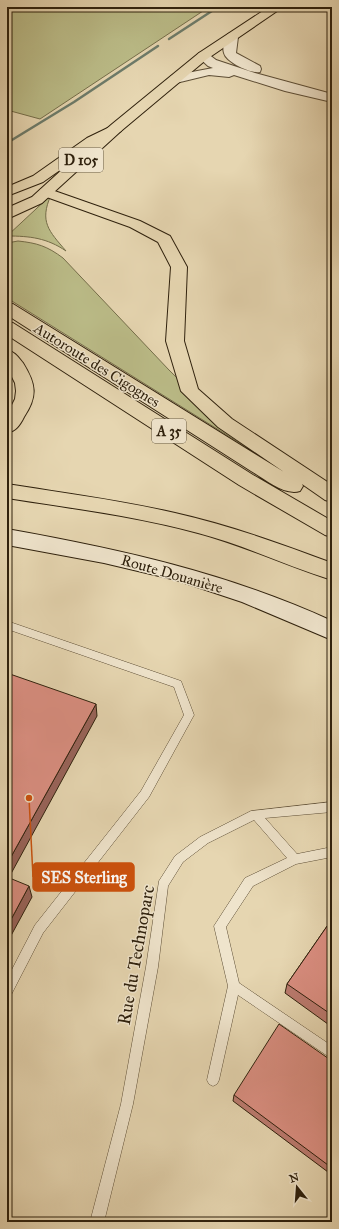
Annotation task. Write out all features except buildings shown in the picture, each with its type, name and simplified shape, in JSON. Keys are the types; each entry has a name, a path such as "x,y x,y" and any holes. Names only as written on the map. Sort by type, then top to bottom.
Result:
{"main road":[{"name":"D 105","path":"42,196 116,128 202,56 277,8"},
{"path":"7,192 38,179 92,141 116,128"},
{"path":"7,214 42,196 135,224 164,239 179,267 176,341 190,391 225,423 332,495"},
{"name":"Autoroute des Cigognes","path":"7,308 258,466 332,508"},
{"name":"Autoroute des Cigognes","path":"7,328 246,480 332,530"},
{"path":"7,355 19,371 26,388 25,399 17,416 7,426"},
{"path":"7,491 73,500 143,513 198,526 258,545 332,572"}],"street":[{"path":"232,37 230,54 239,61 258,70 301,86 310,92"},
{"path":"202,56 212,63 250,76 290,88 332,98"},
{"path":"176,79 209,71 221,71 250,76"},
{"name":"Route Douanière","path":"7,537 122,559 200,579 300,616 332,631"}],"lane":[{"path":"7,625 178,684 189,714 145,794 39,930 7,990"},
{"name":"Rue du Technoparc","path":"97,1222 127,1104 152,967 163,885 180,859 204,840 255,814 332,807"},
{"path":"255,814 295,859"},
{"path":"213,1080 234,986 220,926 249,882 295,859 332,852"},
{"path":"234,986 332,1053"}],"green space":[{"path":"7,7 209,7 40,119 7,110"},
{"path":"51,195 46,212 46,219 51,232 66,251 52,243 38,239 7,236"},
{"path":"18,241 42,246 63,258 169,370 219,419 267,460 7,298 7,243"}],"waterway":[{"path":"169,39 218,7"},
{"path":"7,143 74,102 158,46"}],"place":[{"name":"SES Sterling","path":"29,798"}]}
